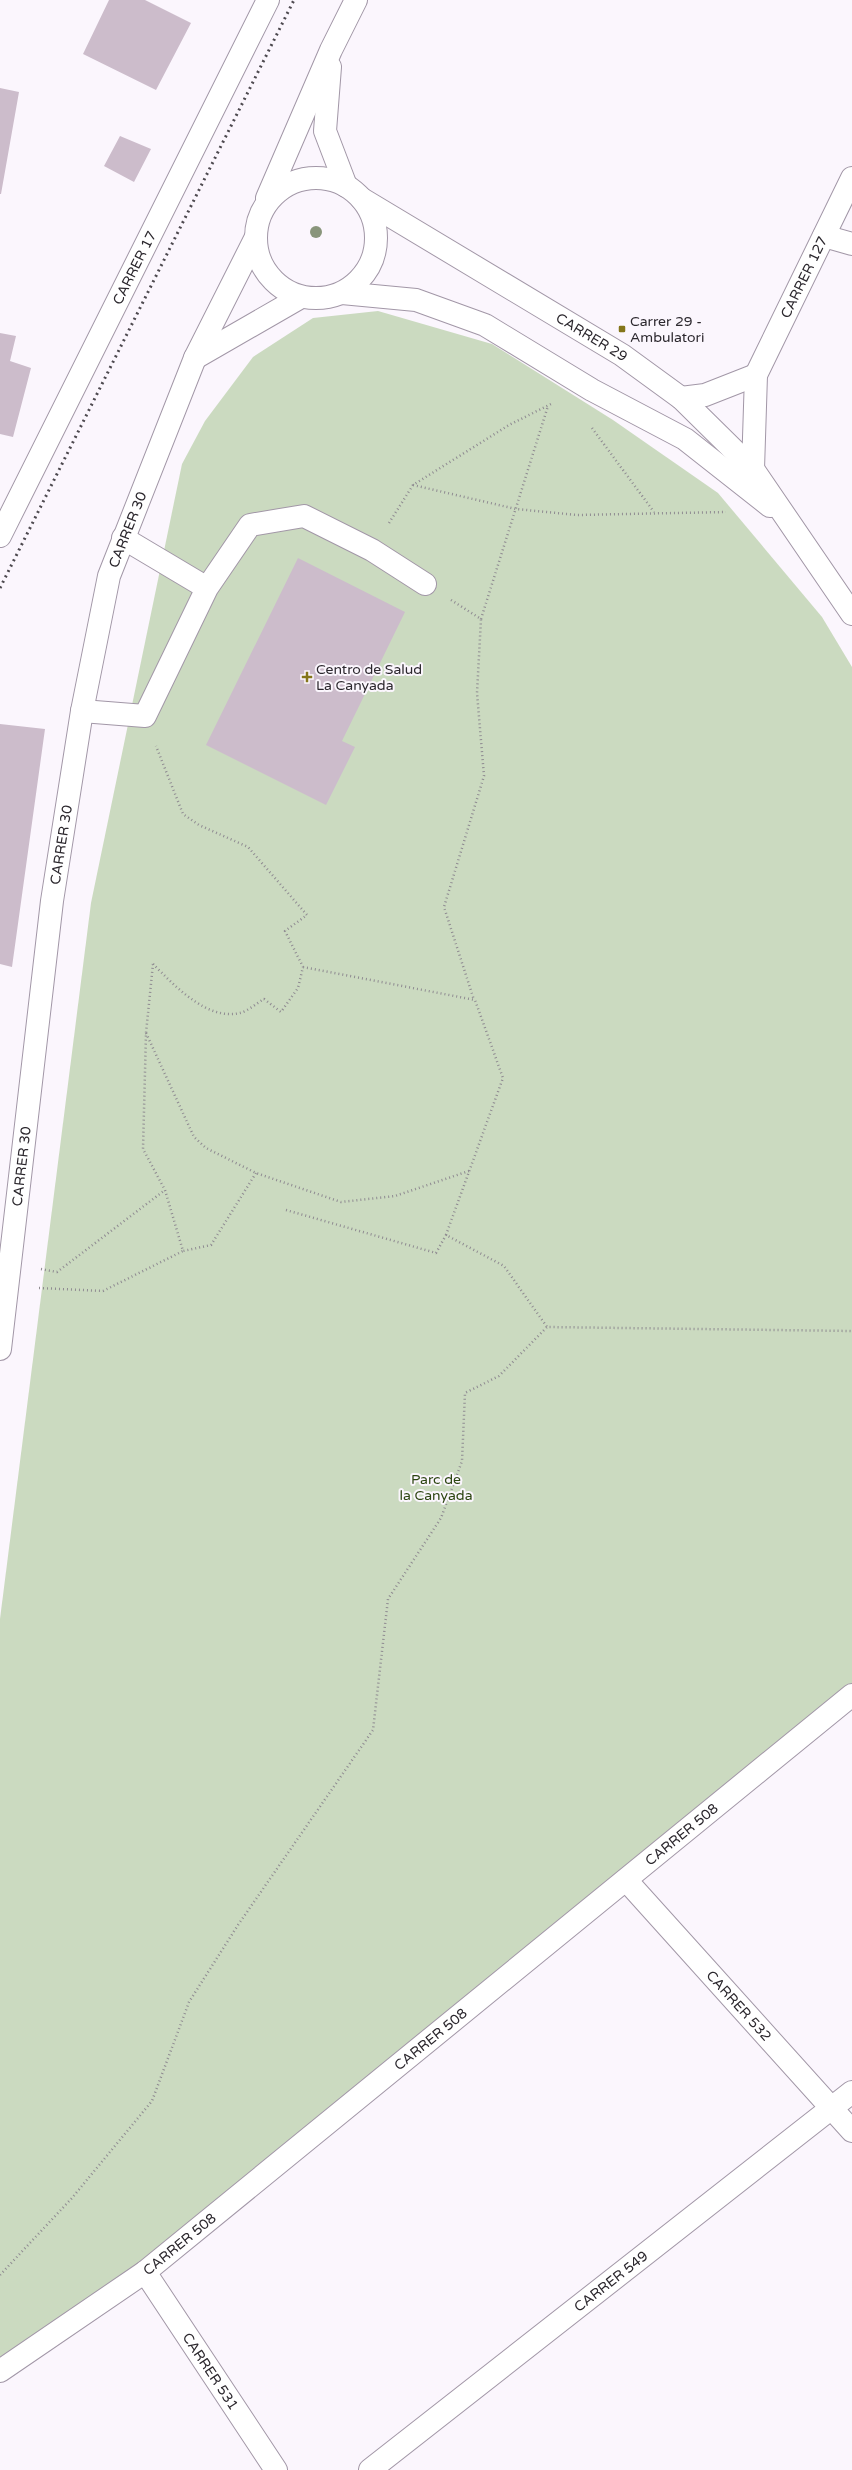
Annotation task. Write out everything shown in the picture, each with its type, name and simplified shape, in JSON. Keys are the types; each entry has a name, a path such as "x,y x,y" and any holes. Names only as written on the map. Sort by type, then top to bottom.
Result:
{"street":[{"name":"CARRER 17","path":"0,536 268,0"},
{"path":"331,50 325,132 354,192 372,218 376,238 372,259 359,280 342,293 321,298 301,297 286,290 270,277 259,259 255,239 260,216 331,50 356,0"},
{"path":"260,216 270,198 286,185 306,178 327,179 354,192"},
{"name":"CARRER 127","path":"753,469 756,375 852,178"},
{"name":"CARRER 29","path":"354,192 622,355 681,398 753,469 785,518 835,586 852,614"},
{"path":"824,236 852,244"},
{"name":"CARRER 30","path":"0,1349 3,1299 52,901 82,711 109,576 195,358 255,239"},
{"name":"CARRER 29","path":"342,293 416,300 484,325 582,384 685,439 785,518"},
{"path":"195,358 301,297"},
{"path":"681,398 705,395 756,375"},
{"path":"82,711 145,716 207,588 250,525 304,516 372,550 425,584"},
{"path":"124,538 207,588"},
{"name":"CARRER 508","path":"0,2371 145,2272 852,1695"},
{"name":"CARRER 532","path":"626,1880 852,2131"},
{"name":"CARRER 549","path":"370,2470 852,2092"},
{"name":"CARRER 531","path":"145,2272 276,2470"}],"path":[{"path":"582,384 577,407 655,513"},
{"path":"372,550 412,486 509,426 559,400"},
{"path":"286,1210 436,1253 446,1235 503,1078 474,1000 444,907 484,776 477,693 481,619 548,406"},
{"path":"412,486 516,509 577,515 734,512"},
{"path":"425,584 481,619"},
{"path":"154,741 183,814 198,825 248,847 307,915 285,931 303,967 298,988 281,1012 264,999 240,1013 210,1012 175,986 153,964 146,1033 143,1149 165,1190 182,1251"},
{"path":"303,967 474,1000"},
{"path":"146,1033 194,1137 206,1148 256,1173 341,1202 395,1196 469,1171"},
{"path":"34,1288 103,1291 182,1251 211,1245 256,1173"},
{"path":"37,1269 57,1272 165,1190"},
{"path":"446,1235 504,1266 546,1327"},
{"path":"0,2275 72,2198 152,2101 189,2002 238,1925 373,1730 388,1599 441,1518 462,1462 465,1393 499,1376 546,1327 852,1331"}],"green space":[{"name":"Parc de la Canyada","path":"378,311 492,344 613,420 718,493 822,617 852,667 852,1687 143,2263 0,2362 0,1619 91,903 182,464 205,421 253,357 313,318"}],"building":[{"path":"109,0 145,0 191,23 156,90 83,54"},
{"path":"0,88 19,92 1,194 0,194"},
{"path":"120,136 151,149 134,182 104,166"},
{"path":"0,333 16,336 10,361 31,368 13,437 0,434"},
{"name":"Centro de Salud La Canyada","path":"298,558 405,612 342,741 355,747 326,805 206,745"},
{"path":"0,724 45,729 12,967 0,964"}],"railway":[{"path":"0,588 294,0"}],"place":[{"name":"Carrer 29 - Ambulatori","path":"622,329"},
{"name":"Centro de Salud La Canyada","path":"307,677"}]}
